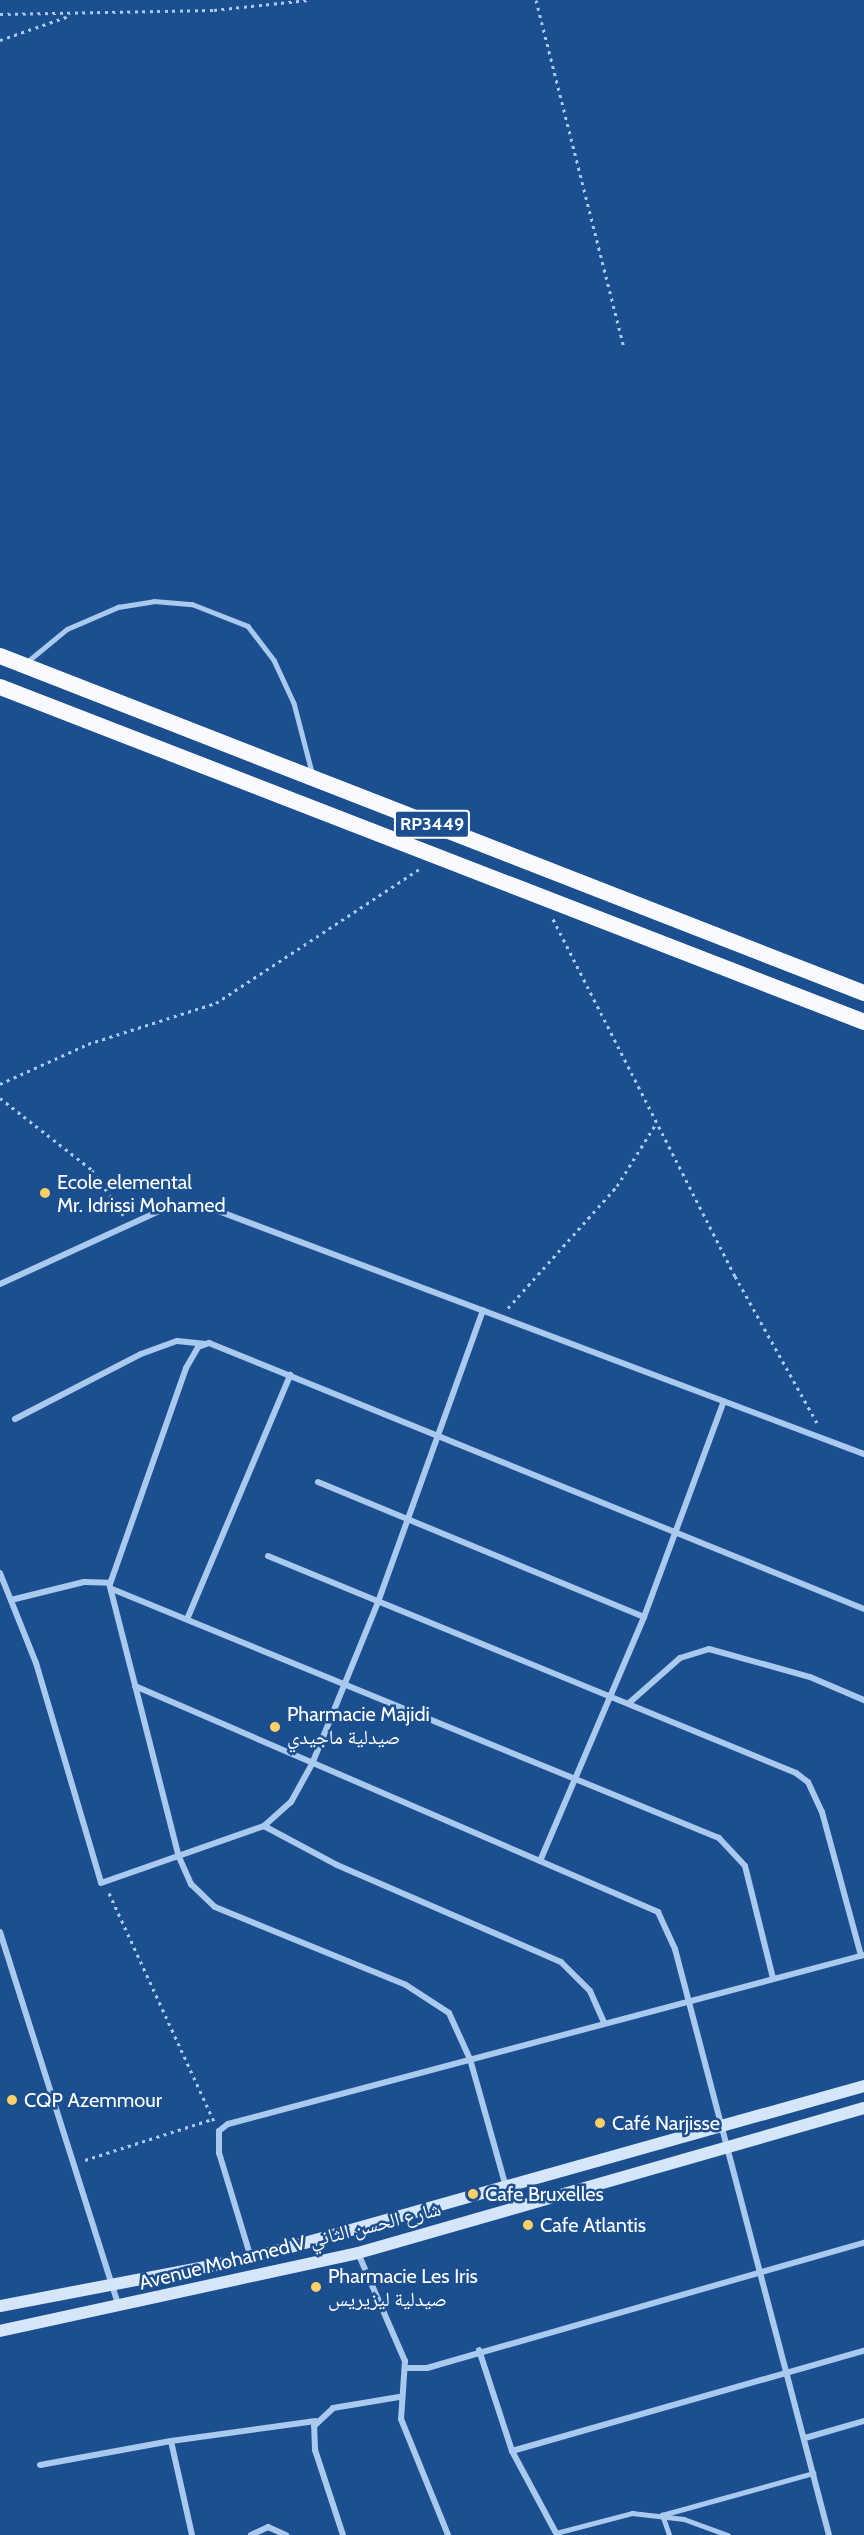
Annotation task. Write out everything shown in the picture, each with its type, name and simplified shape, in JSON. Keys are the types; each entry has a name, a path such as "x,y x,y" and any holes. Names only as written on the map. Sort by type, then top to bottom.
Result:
{"highway":[{"name":"RP3449","path":"0,656 864,993"},
{"name":"RP3449","path":"0,687 864,1022"}],"main road":[{"name":"Avenue Mohamed V شارع الحسن الثاني","path":"0,2306 112,2288 251,2258 721,2128 864,2086"},
{"name":"Avenue Mohamed V شارع الحسن الثاني","path":"0,2331 119,2309 357,2253 864,2108"}],"street":[{"path":"0,1284 127,1225 182,1204 213,1206 864,1454"},
{"path":"0,1573 36,1664 92,1862 105,1885 264,1826 291,1802 312,1764 346,1684 378,1602 436,1435 483,1310"},
{"path":"15,1419 141,1354 177,1341 227,1347 290,1375 864,1609"},
{"path":"204,1344 186,1368 111,1587 179,1857 191,1884 214,1907 406,1985 438,2005 456,2023 470,2059 512,2208"},
{"path":"188,1617 290,1375"},
{"path":"540,1861 644,1617 724,1401"},
{"path":"318,1482 644,1617"},
{"path":"251,2258 219,2153 219,2131 290,2104 862,1956 825,1822 808,1782 629,1703 268,1556"},
{"path":"11,1600 84,1582 111,1587 708,1832 738,1852 773,1978"},
{"path":"629,1703 681,1658 709,1649 800,1674 864,1700"},
{"path":"135,1686 658,1912 671,1936 686,2000 785,2373 805,2438 829,2535"},
{"path":"264,1826 338,1865 561,1962 590,1991 604,2022"},
{"path":"0,1932 119,2309"},
{"path":"406,2368 427,2368 479,2350 864,2243"},
{"path":"357,2253 406,2368 399,2397 411,2452 448,2535"},
{"path":"479,2350 512,2451 556,2534"},
{"path":"512,2451 864,2351"},
{"path":"40,2464 171,2441 316,2421 333,2408 399,2397"},
{"path":"316,2421 315,2450 343,2535"},
{"path":"805,2438 864,2421"},
{"path":"171,2441 192,2535"},
{"path":"251,2535 268,2527 286,2535"}],"lane":[{"path":"24,665 67,629 118,607 154,601 192,604 248,626 274,660 294,703 313,778"},
{"path":"556,2534 612,2517 662,2515 813,2473"},
{"path":"662,2515 669,2535"},
{"path":"662,2515 728,2535"}],"path":[{"path":"0,14 72,15 308,0"},
{"path":"536,0 623,345"},
{"path":"0,40 72,15"},
{"path":"0,1084 88,1044 216,1003 422,868"},
{"path":"551,916 657,1122 827,1441"},
{"path":"0,1098 92,1170 116,1199 127,1225"},
{"path":"500,1316 617,1186 657,1122"},
{"path":"105,1885 219,2131"},
{"path":"75,2164 213,2119"}],"place":[{"name":"Ecole elemental Mr. Idrissi Mohamed","path":"45,1193"},
{"name":"Pharmacie Majidi صيدلية ماجيدي","path":"275,1727"},
{"name":"CQP Azemmour","path":"12,2100"},
{"name":"Café Narjisse","path":"600,2123"},
{"name":"Cafe Bruxelles","path":"473,2194"},
{"name":"Cafe Atlantis","path":"528,2225"},
{"name":"Pharmacie Les Iris صيدلية ليزيريس","path":"316,2287"}]}
